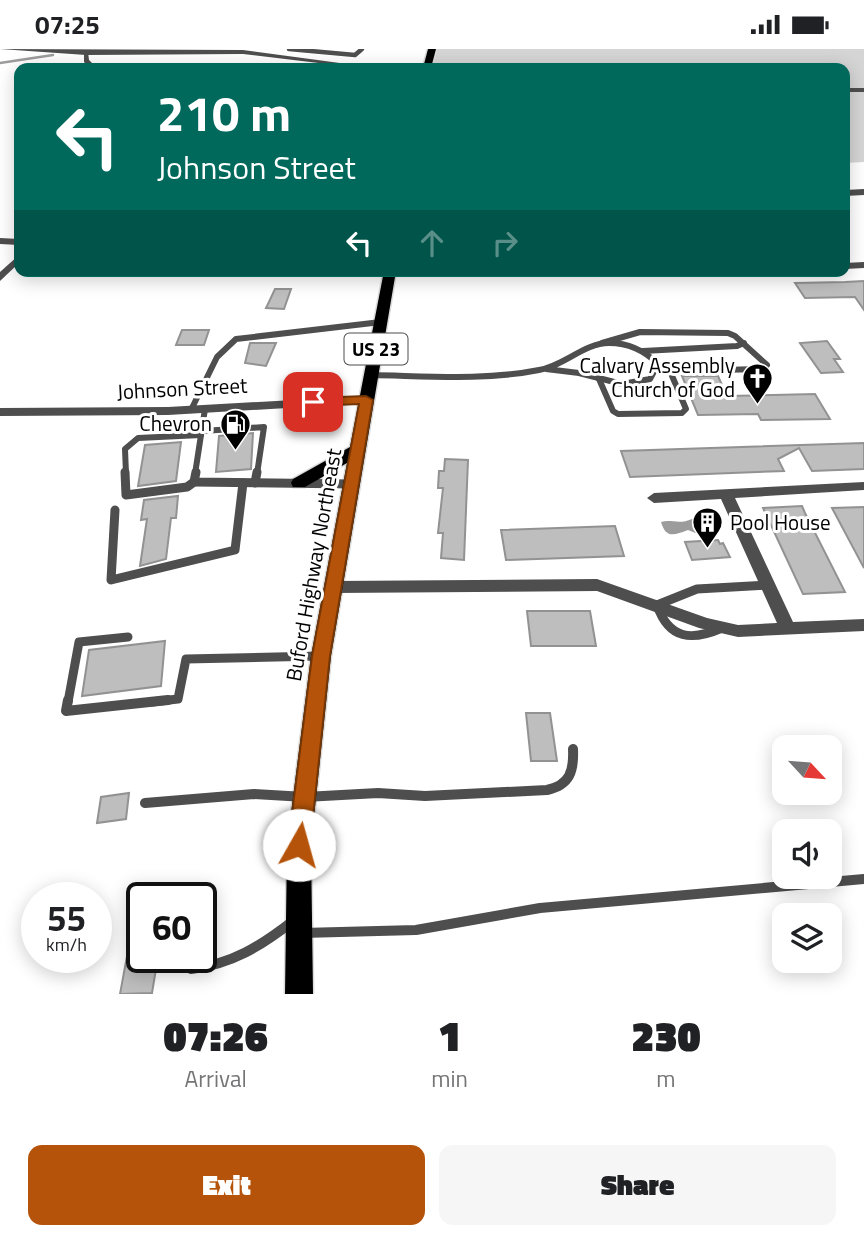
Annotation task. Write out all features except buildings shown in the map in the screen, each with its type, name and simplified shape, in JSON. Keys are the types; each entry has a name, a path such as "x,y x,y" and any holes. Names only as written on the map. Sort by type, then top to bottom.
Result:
{"main road":[{"name":"Buford Highway Northeast","path":"299,994 299,845 321,656 389,277"},
{"path":"299,483 358,450"}],"street":[{"path":"2,49 86,53 207,51 278,55 337,63"},
{"path":"86,53 88,63"},
{"path":"0,278 14,263"},
{"name":"Johnson Street","path":"0,412 191,410 366,400"},
{"path":"654,498 864,486"},
{"path":"726,494 788,629"},
{"path":"335,587 597,586 705,624 738,631 864,625"}],"lane":[{"path":"278,55 286,49 355,55 362,49"},
{"path":"191,410 217,357 236,339 380,322"},
{"path":"546,369 602,343 640,332 728,333 766,363 766,368 670,371 656,369"},
{"path":"371,375 476,377 546,369 579,373 621,385 650,379 658,364 643,351 635,347 602,343"},
{"path":"643,351 737,346 744,343"},
{"path":"599,379 613,411 618,414 682,413 686,409 670,371"},
{"path":"194,482 205,409"},
{"path":"255,483 264,427 138,439 125,449 126,495 187,487 194,482 243,483 352,484"},
{"path":"115,510 111,580 235,550 243,483"},
{"path":"657,605 675,593 697,587 768,585"},
{"path":"128,637 79,642 66,711 178,699 186,659 321,656"},
{"path":"145,803 254,794 305,797 354,793 425,796 547,790 562,788 567,782 574,762 573,749"},
{"path":"217,967 256,951 299,925 415,930 540,908 864,879"}],"shaded area":[{"path":"435,49 864,49 864,162 850,163 850,63 432,63"},
{"path":"701,519 707,525 707,533 698,534 688,530 671,534 665,531 661,522 683,522"}],"waterway":[{"path":"0,63 53,55"}],"place":[{"name":"Calvary Assembly Church of God","path":"758,405"},
{"name":"Chevron","path":"235,451"},
{"name":"Pool House","path":"707,550"}],"route":[{"path":"299,845 321,656 366,400 313,402"}]}
